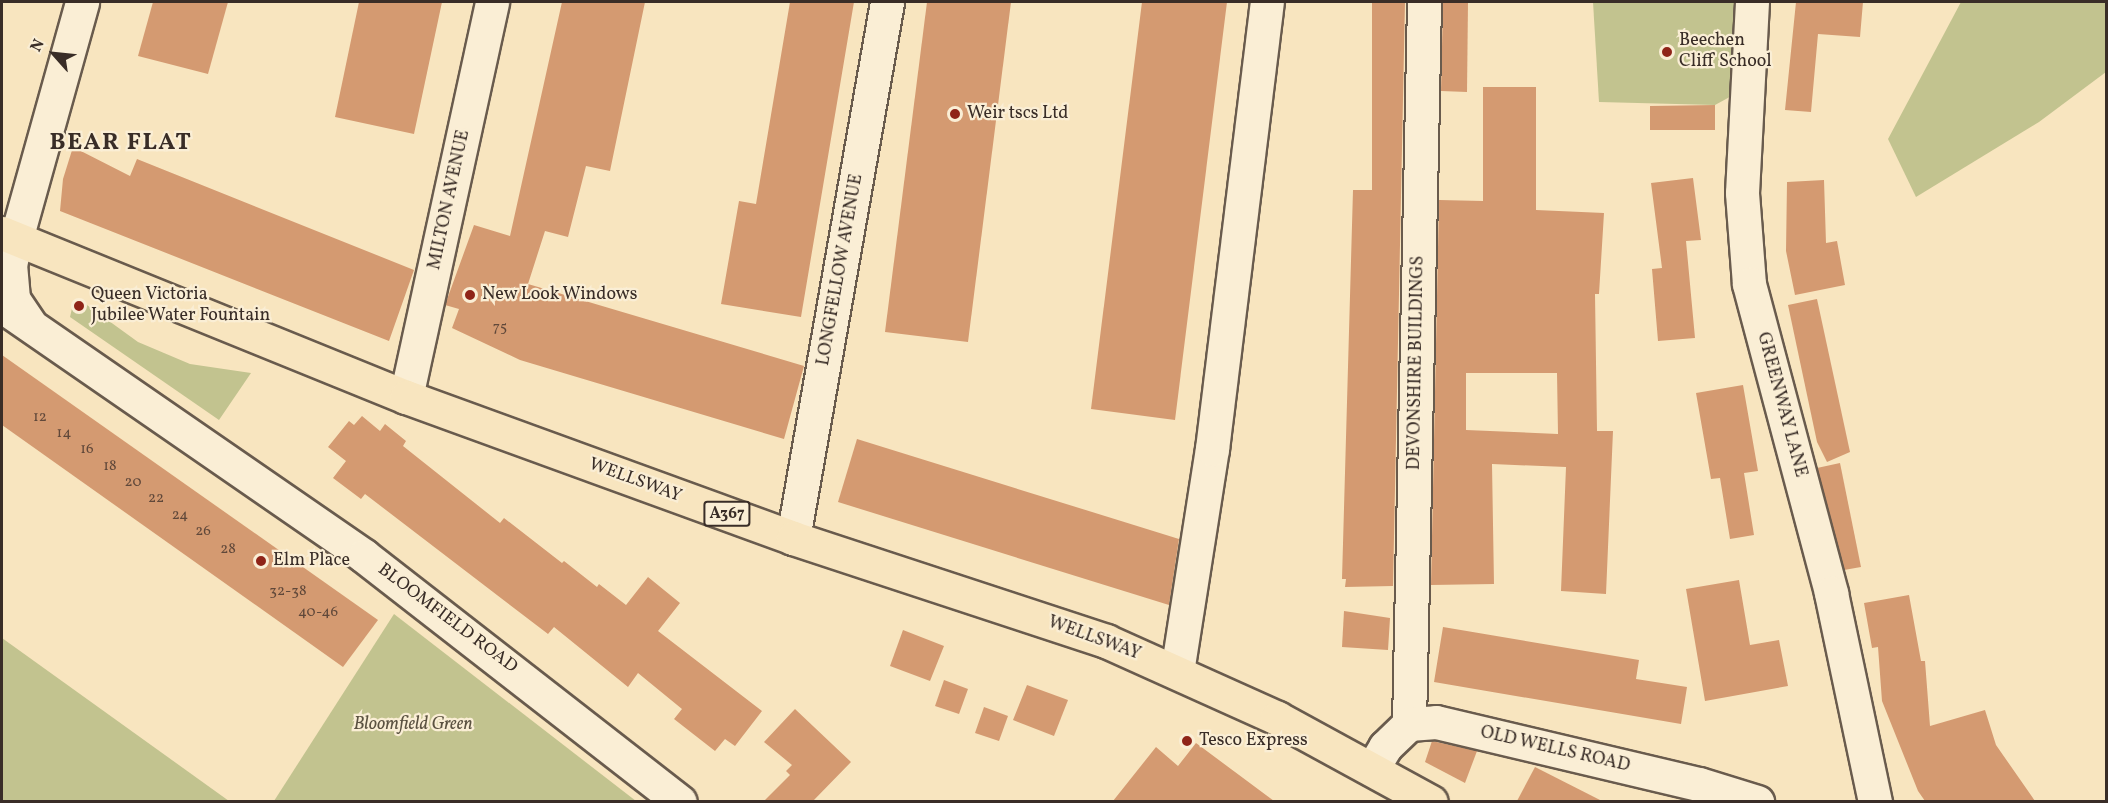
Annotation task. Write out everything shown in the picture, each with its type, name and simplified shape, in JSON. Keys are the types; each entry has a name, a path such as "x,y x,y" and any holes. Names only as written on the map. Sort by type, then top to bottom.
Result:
{"main road":[{"name":"WELLSWAY","path":"9,236 406,397 793,538 1106,641 1177,672 1372,769 1431,801"}],"street":[{"name":"BLOOMFIELD ROAD","path":"29,323 14,298 9,236 82,2"},
{"name":"MILTON AVENUE","path":"406,397 492,2"},
{"name":"LONGFELLOW AVENUE","path":"793,538 887,2"},
{"path":"1177,672 1212,448 1267,2"},
{"name":"DEVONSHIRE BUILDINGS","path":"1409,724 1424,2"},
{"name":"GREENWAY LANE","path":"1752,2 1742,193 1749,284 1831,593 1875,801"},
{"name":"BLOOMFIELD ROAD","path":"2,306 364,556 680,801"},
{"name":"OLD WELLS ROAD","path":"1409,724 1436,723 1699,784 1757,801"},
{"path":"1372,769 1385,747 1409,724"}],"green space":[{"name":"Beechen Cliff School","path":"1593,2 1744,2 1737,93 1715,105 1599,102"},
{"path":"1961,2 2106,2 2106,72 2039,122 1916,197 1888,139"},
{"path":"80,300 138,342 190,364 251,373 219,420 70,317 73,304"},
{"name":"Bloomfield Green","path":"394,614 636,801 274,801"},
{"path":"2,638 229,801 2,801"}],"building":[{"path":"153,2 228,2 208,74 138,56"},
{"path":"359,2 442,2 414,134 335,117"},
{"path":"562,2 645,2 610,171 586,166 568,237 545,231 528,284 804,366 784,439 520,360 452,328 459,309 445,305 474,225 510,236"},
{"path":"790,2 854,2 801,317 721,304 739,201 756,204"},
{"path":"927,2 1011,2 968,342 885,332"},
{"path":"1142,2 1227,2 1175,420 1091,409"},
{"path":"1372,2 1405,2 1393,586 1345,587 1346,579 1342,579 1353,190 1372,190"},
{"path":"1443,2 1468,2 1467,92 1441,91"},
{"path":"1796,2 1863,2 1860,37 1818,34 1811,112 1785,110"},
{"path":"1483,87 1536,87 1536,210 1604,213 1599,294 1595,294 1597,431 1613,431 1606,594 1561,591 1566,467 1492,464 1494,584 1431,585 1439,200 1483,201","holes":["1466,373 1557,373 1558,434 1466,430"]},
{"path":"1715,105 1715,130 1650,130 1650,106"},
{"path":"73,147 130,176 137,159 414,270 389,341 60,211 63,179"},
{"path":"1693,178 1701,240 1686,241 1695,338 1658,341 1652,269 1662,268 1651,183"},
{"path":"1824,180 1826,243 1837,241 1845,285 1795,295 1786,251 1787,182"},
{"path":"1817,299 1850,452 1827,462 1817,442 1788,305"},
{"path":"2,355 378,620 343,667 2,425"},
{"path":"1743,385 1758,471 1744,473 1754,535 1730,539 1720,478 1711,479 1696,393"},
{"path":"362,416 380,431 385,424 406,441 403,446 500,523 504,518 562,563 564,561 597,587 599,584 626,605 648,577 680,603 658,631 762,711 735,746 725,739 715,751 674,719 682,709 638,673 628,687 554,627 548,634 365,494 361,499 333,478 346,461 328,447 349,421 354,425"},
{"path":"857,439 1179,539 1169,605 838,502"},
{"path":"1840,463 1861,567 1844,570 1817,468"},
{"path":"1739,580 1750,645 1779,640 1788,686 1705,701 1686,589"},
{"path":"1909,595 1921,661 1925,661 1930,726 1985,710 1996,745 2035,801 1925,801 1918,791 1882,701 1878,647 1872,648 1864,603"},
{"path":"1344,611 1390,618 1388,650 1342,647"},
{"path":"1443,627 1639,660 1636,679 1687,687 1681,724 1434,682"},
{"path":"903,630 944,646 930,681 890,666"},
{"path":"944,680 968,689 959,714 935,706"},
{"path":"1027,685 1068,700 1054,736 1013,720"},
{"path":"984,707 1008,716 999,741 975,733"},
{"path":"795,709 851,762 813,801 764,801 790,775 786,771 792,765 764,742"},
{"path":"1432,741 1477,751 1465,783 1425,762"},
{"path":"1196,743 1274,801 1113,801 1156,747 1178,766"},
{"path":"1535,767 1602,801 1517,801"}],"place":[{"name":"Beechen Cliff School","path":"1667,52"},
{"name":"Weir tscs Ltd","path":"955,114"},
{"name":"New Look Windows","path":"470,295"},
{"name":"Queen Victoria Jubilee Water Fountain","path":"79,306"},
{"name":"Elm Place","path":"261,561"},
{"name":"Tesco Express","path":"1187,741"}],"district":[{"name":"BEAR FLAT","path":"121,144"}]}
